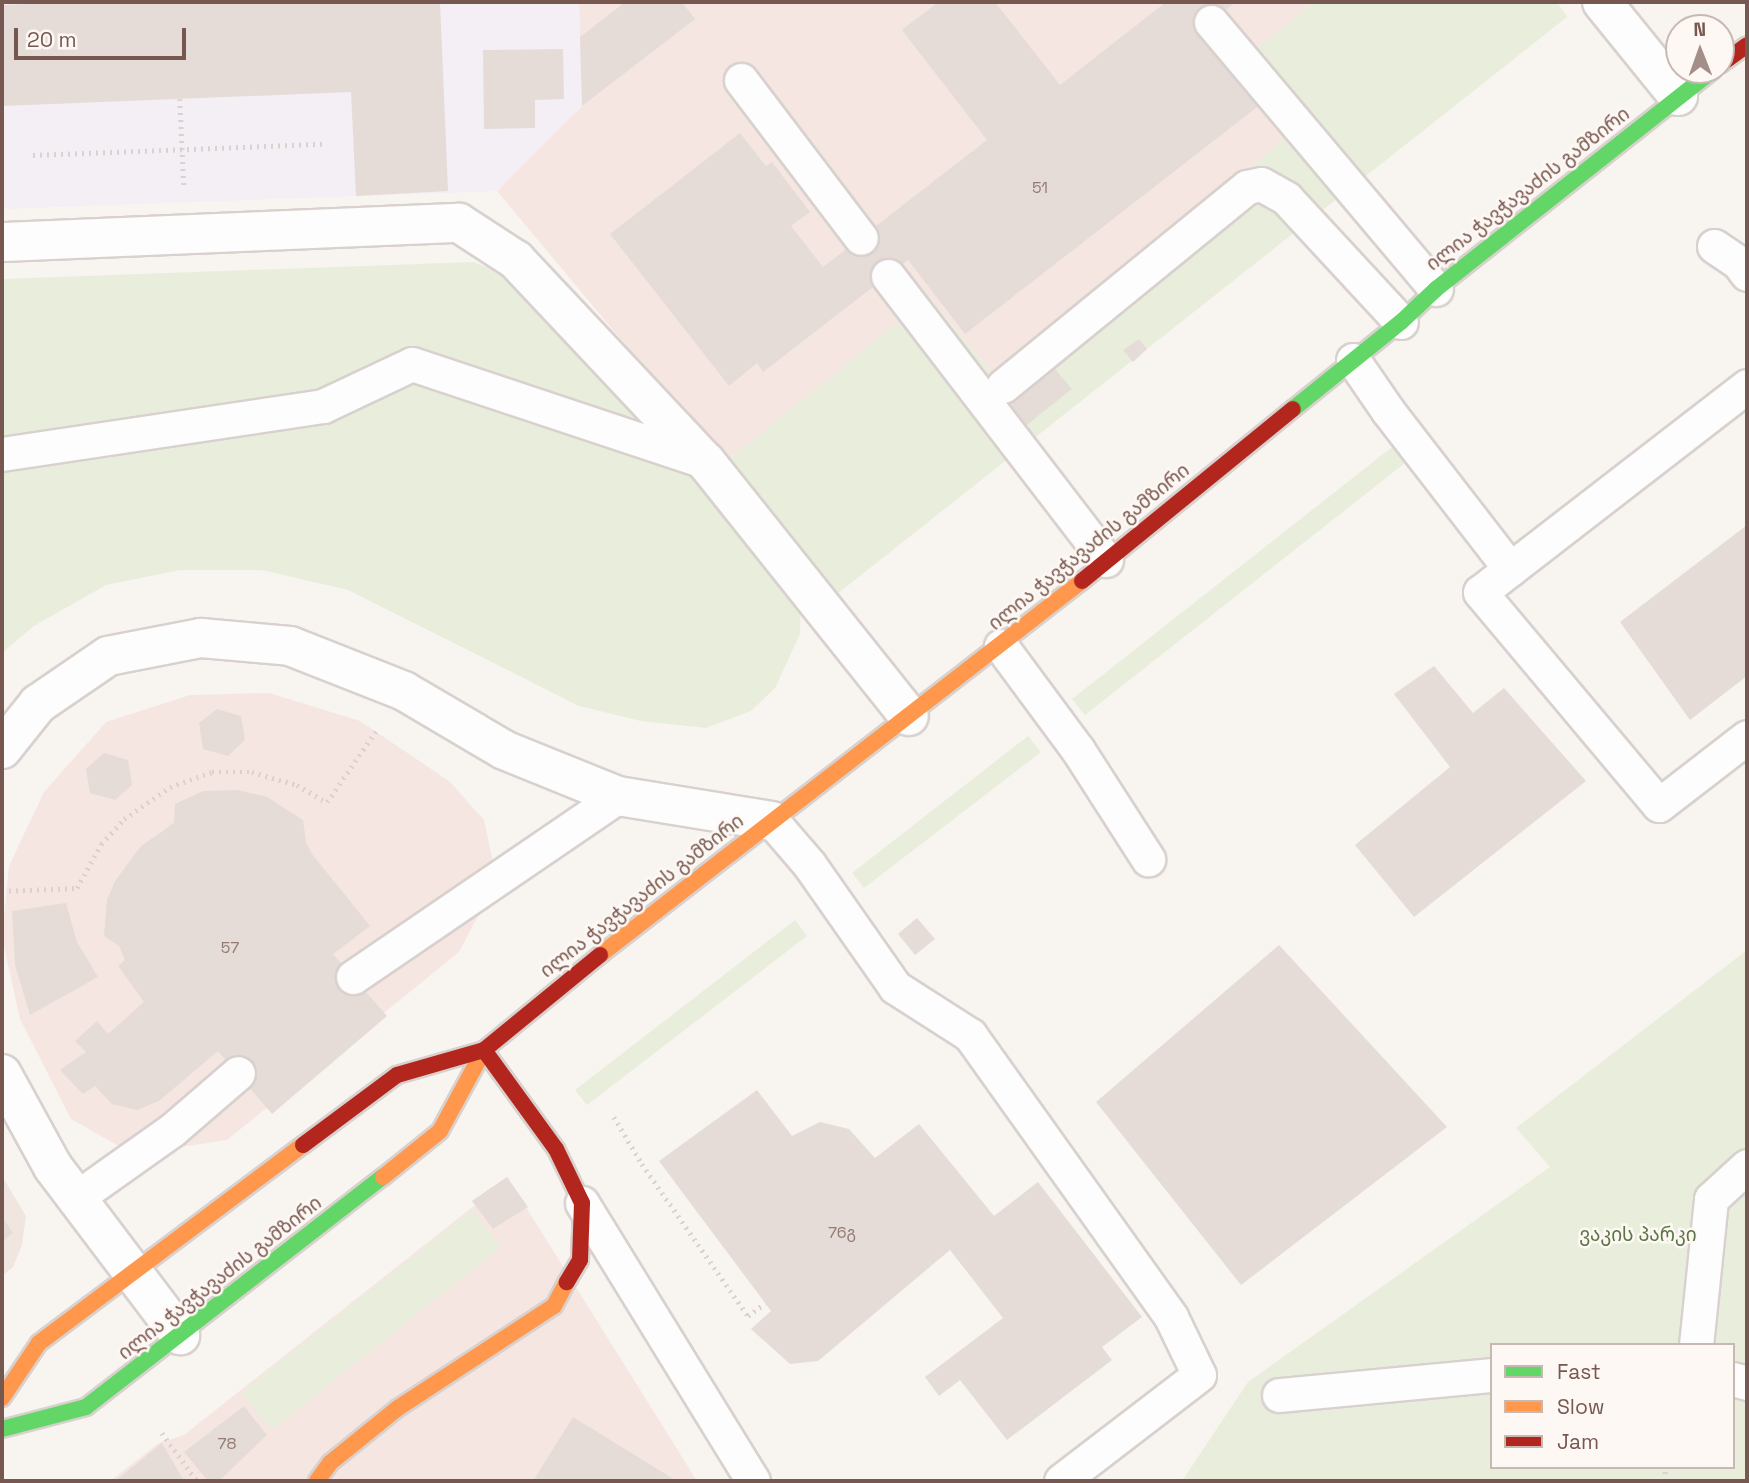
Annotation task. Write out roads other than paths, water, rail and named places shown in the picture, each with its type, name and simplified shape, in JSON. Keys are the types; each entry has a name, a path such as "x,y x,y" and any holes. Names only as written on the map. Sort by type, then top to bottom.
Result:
{"main road":[{"name":"ილია ჭავჭავაძის გამზირი","path":"2,1429 86,1407 440,1131 484,1050 592,961 1001,646 1401,322 1436,289 1626,141 1694,84"},
{"name":"ილია ჭავჭავაძის გამზირი","path":"2,1398 39,1343 397,1075 484,1050"},
{"path":"317,1481 330,1463 398,1408 554,1306 580,1260 582,1203 556,1149 484,1050"}],"street":[{"path":"1602,2 1678,96"},
{"path":"2,242 459,223 516,260 706,462 909,716"},
{"path":"2,749 38,704 108,656 201,638 290,646 404,691 504,750 618,796 772,821"},
{"path":"2,1074 53,1167 180,1335"}],"lane":[{"path":"1211,22 1436,289"},
{"path":"741,80 860,238"},
{"path":"1003,386 1247,187 1261,184 1286,198 1401,322"},
{"path":"1714,246 1738,262 1747,274"},
{"path":"888,276 1106,560"},
{"path":"1353,360 1388,411 1510,569"},
{"path":"2,454 323,406 412,364 706,462"},
{"path":"1747,386 1480,592 1659,805 1747,737"},
{"path":"1001,646 1078,750 1148,859"},
{"path":"353,976 618,796"},
{"path":"772,821 809,864 895,987 970,1035 1171,1317 1199,1375 1061,1481"},
{"path":"76,1198 172,1130 237,1073"},
{"path":"1696,1343 1711,1199 1747,1166"},
{"path":"582,1203 753,1481"},
{"path":"1279,1395 1490,1375"}],"park label":[{"name":"ვაკის პარკი","path":"1638,1235"}]}
